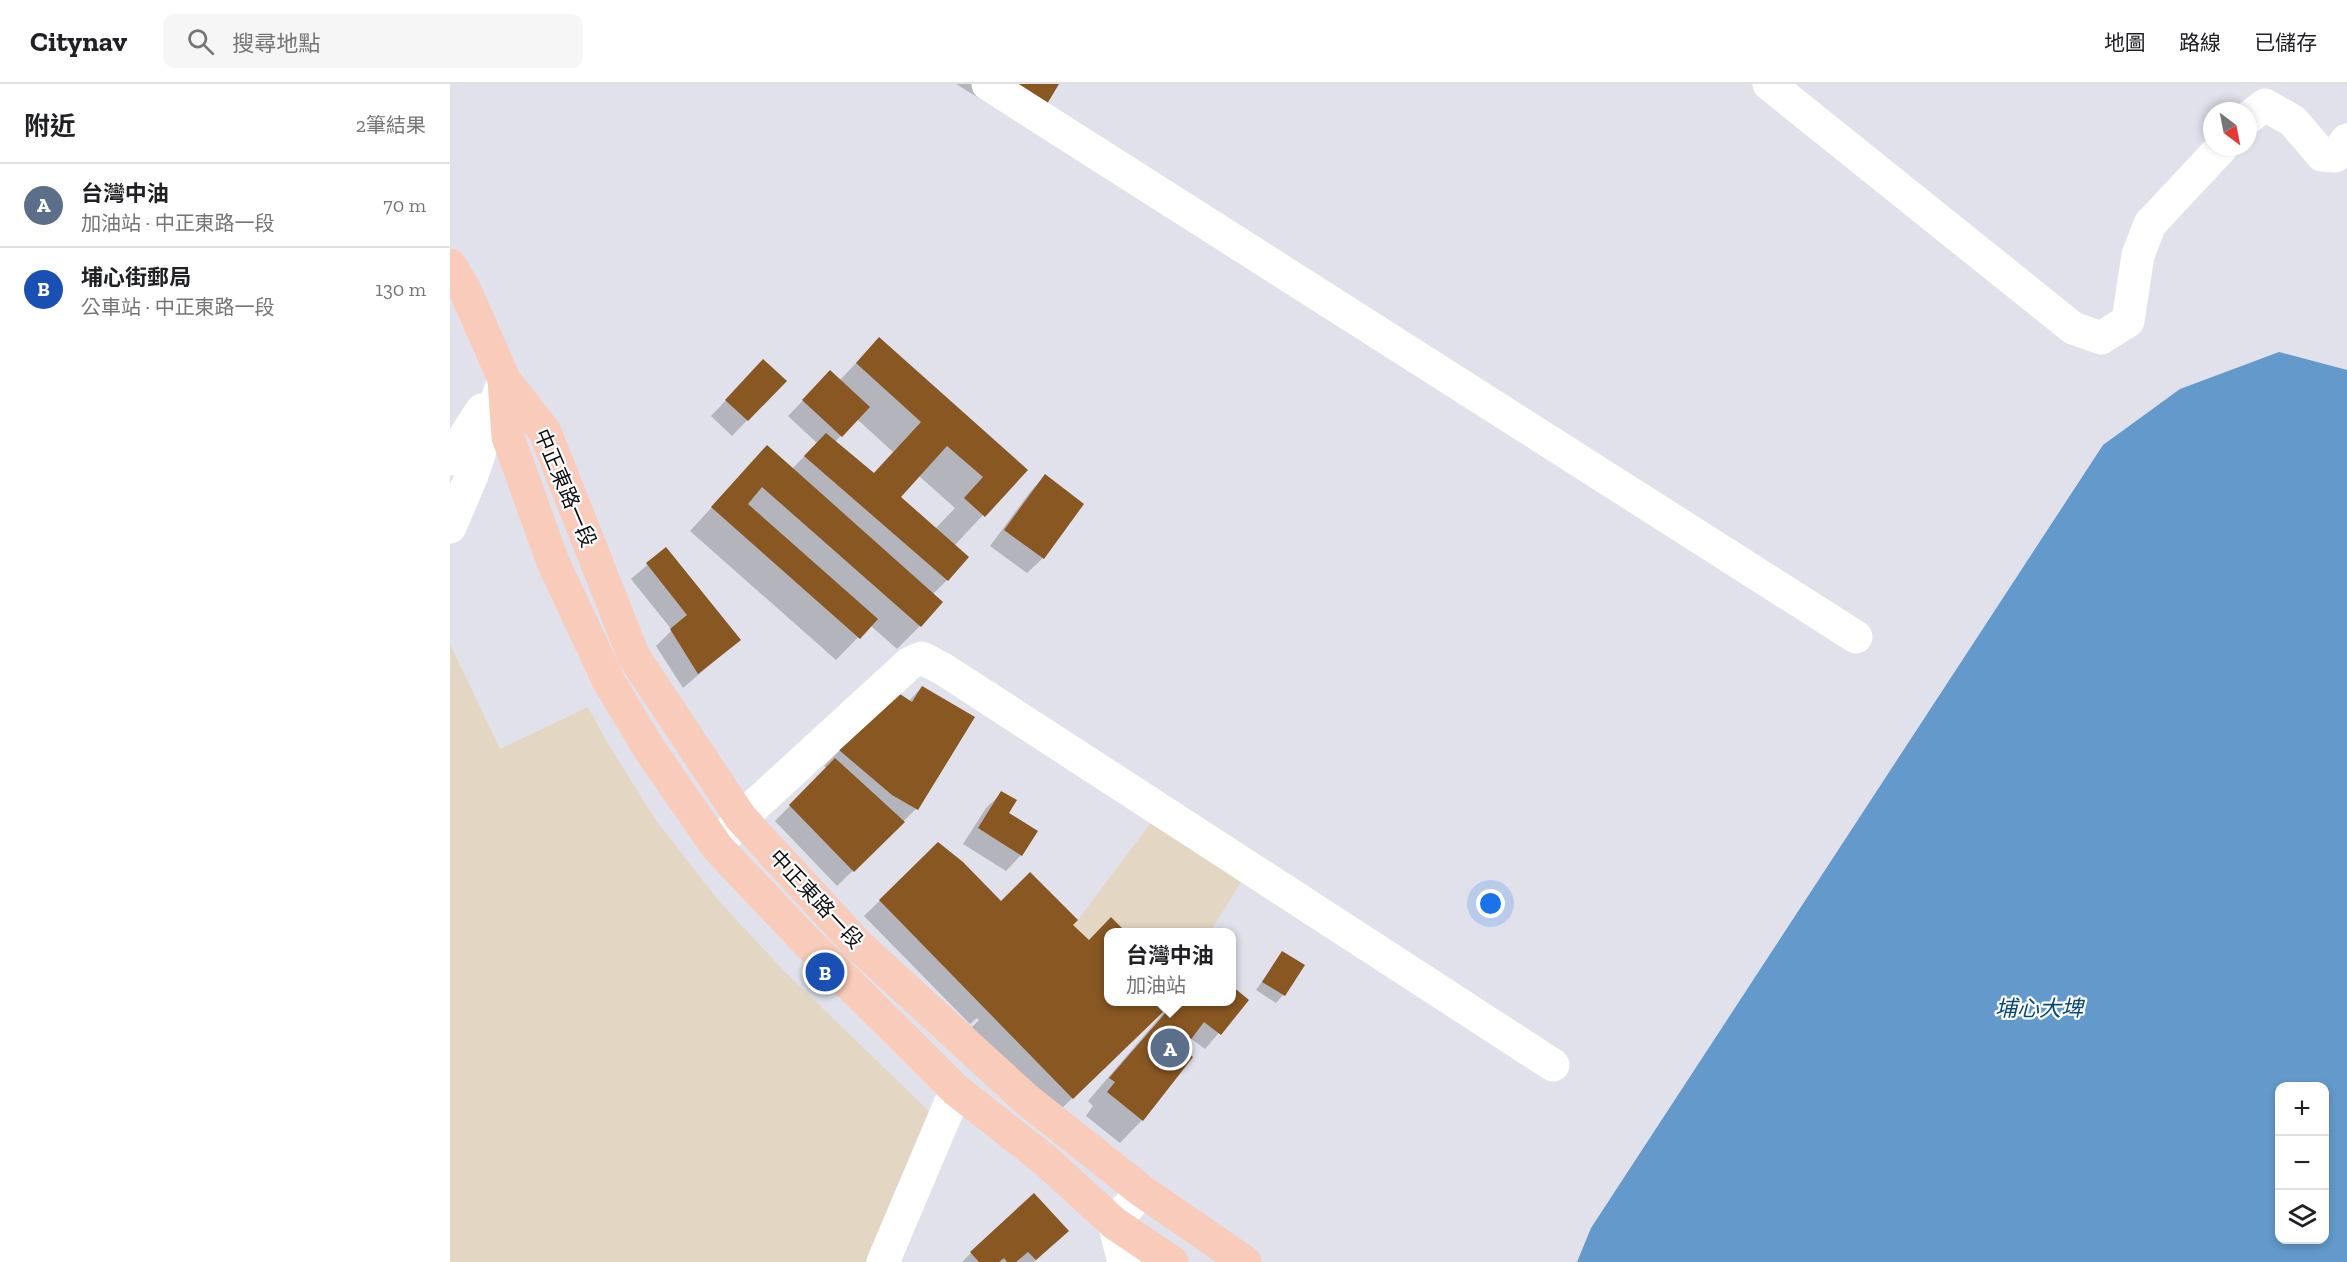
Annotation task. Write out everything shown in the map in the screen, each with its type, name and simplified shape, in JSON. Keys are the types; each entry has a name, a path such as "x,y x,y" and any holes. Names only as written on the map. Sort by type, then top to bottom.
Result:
{"main road":[{"path":"450,265 465,290 504,379"},
{"name":"中正東路一段","path":"504,379 545,432 634,657 741,818 858,945 1026,1099 1142,1191 1245,1262"},
{"name":"中正東路一段","path":"504,379 508,437 553,562 609,682 650,750 717,847 806,941 956,1090 1045,1160 1113,1223 1172,1262"}],"street":[{"path":"988,84 1856,637"},
{"path":"1769,84 2073,328 2101,338 2128,321 2138,255 2150,224 2214,156"},
{"path":"2257,111 2265,105 2293,121 2322,154 2335,156 2347,140"},
{"path":"450,459 504,379"},
{"path":"450,527 472,475 504,379"},
{"path":"717,847 741,818 910,663 922,658 1553,1065"},
{"path":"883,1262 956,1090"},
{"path":"1124,1262 1113,1223 1142,1191"}],"shaded area":[{"path":"450,644 500,749 588,707 655,819 718,900 785,972 930,1112 867,1262 450,1262"},
{"path":"1153,820 1243,879 1212,928 1104,928 1104,964 1022,1046 987,1010 1074,925"}],"water":[{"name":"埔心大埤","path":"2279,352 2347,370 2347,1262 1577,1262 1591,1228 2103,445 2180,389"}],"building":[{"path":"1015,84 1059,84 1047,104"},
{"path":"879,337 1028,470 985,517 964,498 983,477 947,446 901,497 969,557 948,581 804,456 826,433 874,473 921,422 856,363"},
{"path":"763,359 787,381 748,421 725,400"},
{"path":"830,370 870,407 842,437 802,400"},
{"path":"767,445 943,602 921,627 762,487 748,504 878,619 860,639 711,507"},
{"path":"1045,474 1084,504 1044,559 1004,530"},
{"path":"666,547 741,640 698,674 670,629 687,615 646,563"},
{"path":"922,686 975,717 918,810 892,795 839,750 897,692 912,702"},
{"path":"835,758 905,822 854,872 789,805"},
{"path":"1001,791 1017,800 1009,813 1038,831 1022,856 978,828"},
{"path":"938,842 963,862 1001,901 1030,872 1078,920 1073,925 1089,940 1111,917 1122,928 1104,928 1104,1006 1157,1006 1163,1012 1073,1099 879,900"},
{"path":"1282,951 1305,965 1285,996 1262,982"},
{"path":"1236,989 1249,1000 1221,1035 1204,1022 1183,1050 1193,1057 1143,1121 1107,1092 1115,1082 1109,1078 1172,1006 1236,1006"},
{"path":"1034,1193 1069,1231 1036,1260 1028,1252 1016,1262 1007,1262 1004,1258 999,1262 979,1262 970,1252"}],"place":[{"name":"埔心街郵局","path":"825,972"},
{"name":"台灣中油","path":"1170,1048"}]}
